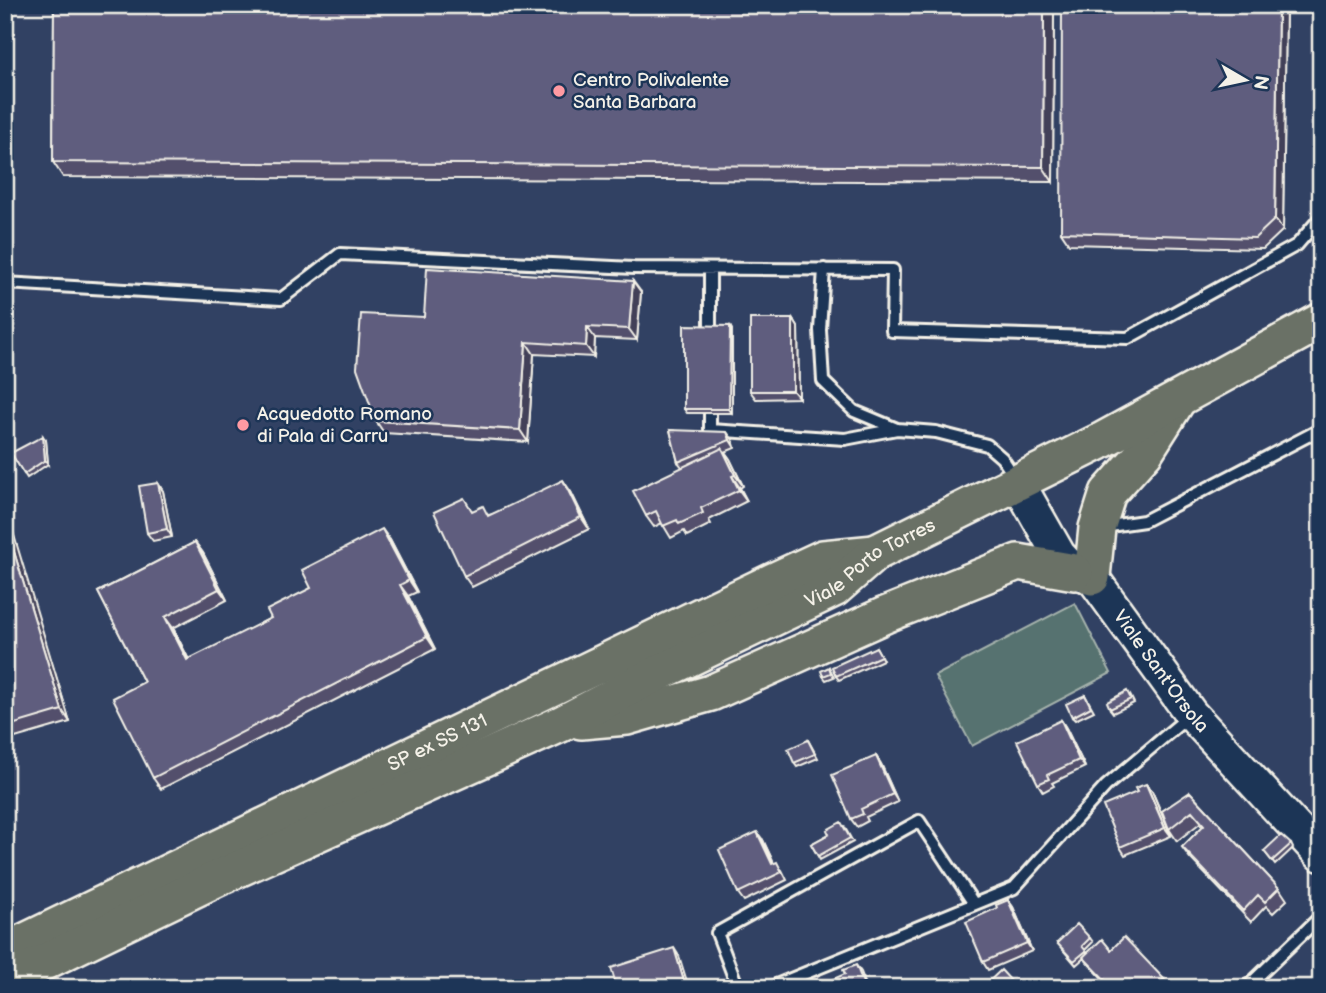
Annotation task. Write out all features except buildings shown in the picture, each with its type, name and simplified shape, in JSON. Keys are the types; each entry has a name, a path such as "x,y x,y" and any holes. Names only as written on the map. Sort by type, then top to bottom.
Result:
{"main road":[{"path":"563,723 627,717 711,693 885,615 1018,562 1084,575 1108,493 1145,452 1177,401 1321,321"},
{"name":"Viale Porto Torres","path":"563,723 644,680 834,589 876,553 1177,401"},
{"name":"SP ex SS 131","path":"5,951 823,558 876,553"},
{"name":"SP ex SS 131","path":"5,981 218,878 563,723"}],"street":[{"name":"Viale Sant'Orsola","path":"1017,481 1059,555 1084,575 1191,714 1321,855"}],"lane":[{"path":"5,283 281,299 340,254 634,268 893,270 892,331 1128,338 1297,246 1321,216"},
{"path":"710,269 710,349"},
{"path":"824,269 820,330 823,381 854,411 897,429"},
{"path":"710,389 710,430 845,439 897,429 936,432 987,445 1002,458 1017,481"},
{"path":"1097,528 1144,521 1321,429"},
{"path":"769,988 1014,888 1106,786 1191,714"},
{"path":"738,988 717,933 919,821 974,904"},
{"path":"1246,988 1321,916"}],"green space":[{"path":"1075,603 1111,673 972,746 935,676"}],"place":[{"name":"Centro Polivalente Santa Barbara","path":"559,91"},
{"name":"Acquedotto Romano di Pala di Carru","path":"243,425"}]}
